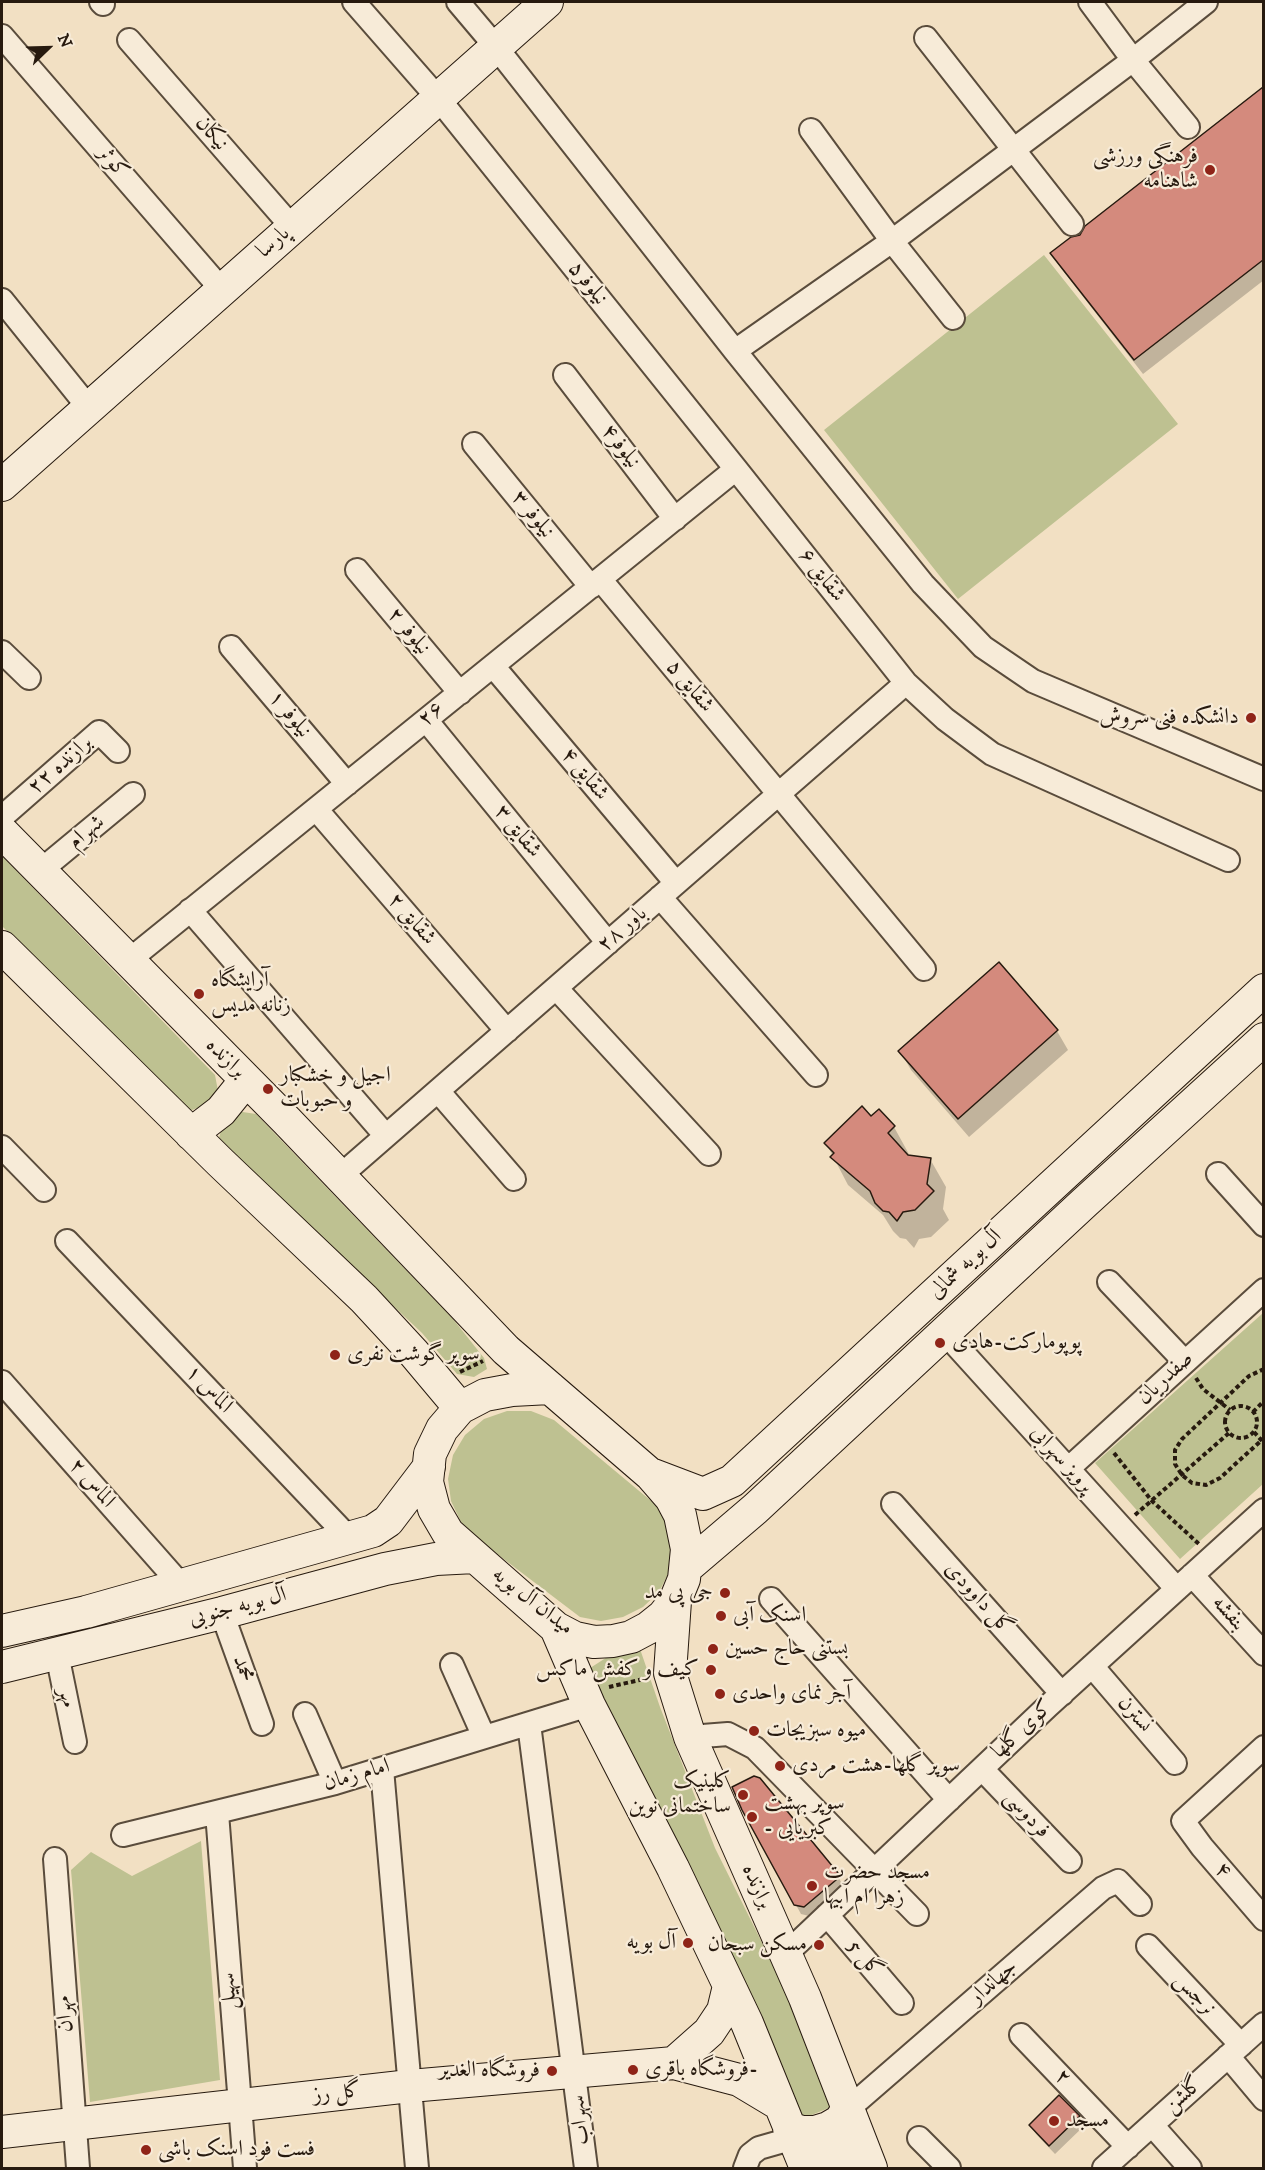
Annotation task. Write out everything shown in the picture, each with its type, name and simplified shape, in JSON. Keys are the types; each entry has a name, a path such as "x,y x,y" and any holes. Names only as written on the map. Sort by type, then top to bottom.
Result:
{"main road":[{"name":"پارسا","path":"2,485 547,2"},
{"name":"برازنده","path":"2,832 340,1176 506,1350 550,1388"},
{"path":"2,947 191,1134 363,1299 413,1352 460,1408"},
{"name":"آل بویه شمالی","path":"651,1475 703,1494 732,1481 1263,990"},
{"name":"آل بویه شمالی","path":"687,1567 755,1509 1263,1039"},
{"path":"191,1134 221,1111 246,1080"},
{"path":"1153,1091 1175,1120"},
{"name":"میدان آل بویه","path":"550,1388 651,1475 671,1498 680,1515 687,1549 687,1567 680,1590 675,1601 663,1616 648,1628 631,1637 594,1642 575,1638 556,1628 448,1533 434,1509 427,1482 430,1454 441,1429 460,1408 485,1395 512,1390 550,1388"},
{"name":"آل بویه جنوبی","path":"2,1630 86,1612 373,1531 388,1521 429,1467"},
{"name":"آل بویه جنوبی","path":"2,1667 222,1613 385,1569 436,1559 475,1557"},
{"name":"برازنده","path":"675,1601 670,1672 690,1737 805,1998 869,2165"},
{"path":"556,1628 587,1699 673,1868 747,2022 806,2169"},
{"path":"674,2063 709,2032 723,2011 729,1986"},
{"name":"گل رز","path":"2,2132 410,2086 674,2063 739,2080 787,2123"},
{"path":"787,2123 802,2132 815,2132 840,2121 848,2110"},
{"path":"815,2169 826,2155 840,2151 855,2153 869,2165"}],"street":[{"name":"نیلوفر۵","path":"354,2 438,98 736,469"},
{"path":"458,2 496,46 735,351 923,584 983,646 1034,681 1263,780"},
{"path":"1090,2 1133,60 1188,127"},
{"path":"735,351 892,241 1133,60 1206,2"},
{"name":"کوثر","path":"2,36 222,290"},
{"path":"927,38 1012,150 1072,224"},
{"name":"نیکان","path":"129,40 292,227"},
{"path":"811,130 892,241 953,318"},
{"path":"2,300 89,408"},
{"name":"نیلوفر۴","path":"565,375 675,519"},
{"name":"نیلوفر ۳","path":"474,444 596,583"},
{"name":"۲۶","path":"128,960 736,469"},
{"name":"شقایق ۶","path":"736,469 906,683 945,719 992,754 1228,860"},
{"name":"نیلوفر ۲","path":"357,570 460,693"},
{"name":"شقایق ۵","path":"596,583 778,794 924,969"},
{"name":"نیلوفر ۱","path":"231,647 347,784"},
{"path":"2,652 29,678"},
{"name":"شقایق ۴","path":"493,666 816,1075"},
{"name":"باور ۲۸","path":"340,1176 906,683"},
{"name":"شقایق ۳","path":"426,720 608,943"},
{"name":"برازنده ۲۲","path":"2,817 99,732 118,751"},
{"name":"شهرام","path":"40,871 133,794"},
{"name":"شقایق ۲","path":"316,809 507,1031"},
{"path":"190,910 386,1136"},
{"path":"556,988 709,1154"},
{"path":"438,1091 514,1179"},
{"path":"2,1147 44,1190"},
{"path":"1218,1174 1263,1225"},
{"name":"الماس ۱","path":"67,1241 349,1538"},
{"path":"1109,1282 1185,1362"},
{"name":"صفدریان","path":"1069,1468 1263,1290"},
{"name":"پرویز سهرابی","path":"945,1333 1121,1526 1184,1582"},
{"name":"الماس ۲","path":"2,1382 181,1585"},
{"name":"گل داوودی","path":"893,1504 1062,1694"},
{"name":"کوی گلها","path":"786,1954 1092,1666 1263,1510"},
{"name":"بنفشه","path":"1184,1582 1263,1654"},
{"path":"771,1599 949,1800"},
{"name":"محمد","path":"222,1613 262,1724"},
{"name":"مهر","path":"57,1654 75,1742"},
{"path":"452,1665 484,1737"},
{"name":"نسترن","path":"1092,1666 1175,1763"},
{"name":"امام زمان","path":"123,1835 335,1783 529,1724 587,1699"},
{"path":"304,1714 335,1783"},
{"name":"سهراب","path":"529,1724 586,2169"},
{"path":"690,1737 728,1734 755,1748 917,1914"},
{"name":"۴","path":"1263,1747 1183,1821 1263,1919"},
{"path":"382,1769 417,2169"},
{"name":"فردوسی","path":"982,1769 1070,1861"},
{"name":"سهیل","path":"217,1813 245,2169"},
{"name":"مهران","path":"55,1859 78,2169"},
{"name":"جهاندار","path":"848,2110 1103,1888 1118,1881 1140,1904"},
{"name":"گل 5","path":"827,1915 902,2003"},
{"name":"نرجس","path":"1148,1946 1234,2051 1263,2099"},
{"name":"گلشن","path":"1104,2169 1263,2024"},
{"name":"۲","path":"1021,2035 1128,2147"},
{"path":"745,2169 750,2155 787,2123"},
{"path":"1152,2125 1190,2169"},
{"path":"919,2138 949,2169"}],"path":[{"path":"438,1382 506,1350"},
{"path":"1185,1362 1203,1389 1230,1410"},
{"path":"1254,1432 1263,1440 1220,1478 1206,1485 1192,1483 1182,1475 1175,1464 1175,1450 1182,1439 1249,1376 1263,1369"},
{"path":"1253,1412 1263,1401"},
{"path":"1239,1406 1249,1408 1253,1412 1257,1422 1254,1432 1244,1438 1233,1436 1226,1429 1225,1419 1230,1410 1239,1406"},
{"path":"1121,1526 1229,1433"},
{"path":"1102,1438 1152,1501 1213,1556"},
{"path":"587,1699 670,1672"}],"green space":[{"path":"1044,255 1178,424 958,599 824,430"},
{"path":"2,856 215,1075 218,1091 205,1105 187,1112 2,926"},
{"path":"236,1111 256,1114 453,1319 484,1358 487,1369 474,1377 457,1374 422,1333 218,1141 224,1121"},
{"path":"1263,1313 1263,1484 1180,1559 1095,1463"},
{"path":"507,1411 531,1411 554,1420 656,1505 668,1526 673,1550 669,1572 659,1592 643,1607 623,1617 601,1621 580,1617 476,1538 461,1522 451,1501 448,1479 453,1455 465,1435 484,1419"},
{"path":"640,1649 715,1848 786,1991 831,2107 802,2119 587,1670 612,1654"},
{"path":"201,1841 220,2080 90,2102 71,1870 91,1852 132,1876"}],"building":[{"name":"فرهنگی ورزشی شاهنامه","path":"1263,87 1263,260 1134,360 1050,253 1071,237 1080,235 1085,226"},
{"path":"999,962 1058,1030 958,1119 898,1051"},
{"path":"862,1106 871,1116 879,1109 895,1126 888,1133 908,1155 931,1158 927,1184 934,1191 915,1210 903,1212 897,1221 889,1212 883,1211 875,1203 870,1191 830,1157 834,1153 824,1143"},
{"path":"754,1776 760,1778 838,1873 836,1880 804,1907 794,1905 742,1810 732,1787"},
{"name":"مسجد","path":"1059,2095 1080,2116 1049,2146 1029,2125"}],"place":[{"name":"فرهنگی ورزشی شاهنامه","path":"1210,170"},
{"name":"دانشکده فنی سروش","path":"1251,718"},
{"name":"آرایشگاه زنانه مدیس","path":"199,994"},
{"name":"اجیل و خشکبار و حبوبات","path":"268,1089"},
{"name":"پوپومارکت-هادی","path":"940,1343"},
{"name":"سوپر گوشت نفری","path":"335,1355"},
{"name":"جی پی مد","path":"725,1593"},
{"name":"اسنک آبی","path":"721,1616"},
{"name":"بستنی حاج حسین","path":"713,1649"},
{"name":"کیف و کفش ماکس","path":"711,1670"},
{"name":"آجر نمای واحدی","path":"720,1694"},
{"name":"میوه سبزیجات","path":"754,1731"},
{"name":"سوپر گلها-هشت مردی","path":"780,1766"},
{"name":"کلینیک ساختمانی نوین","path":"743,1795"},
{"name":"سوپر بهشت - کبریایی","path":"752,1817"},
{"name":"مسجد حضرت زهرا ام ابیها","path":"812,1886"},
{"name":"آل بویه","path":"688,1943"},
{"name":"مسکن سبحان","path":"819,1945"},
{"name":"فروشگاه باقری-","path":"633,2070"},
{"name":"فروشگاه الغدیر","path":"552,2071"},
{"name":"مسجد","path":"1054,2121"},
{"name":"فست فود اسنک باشی","path":"146,2150"}]}
